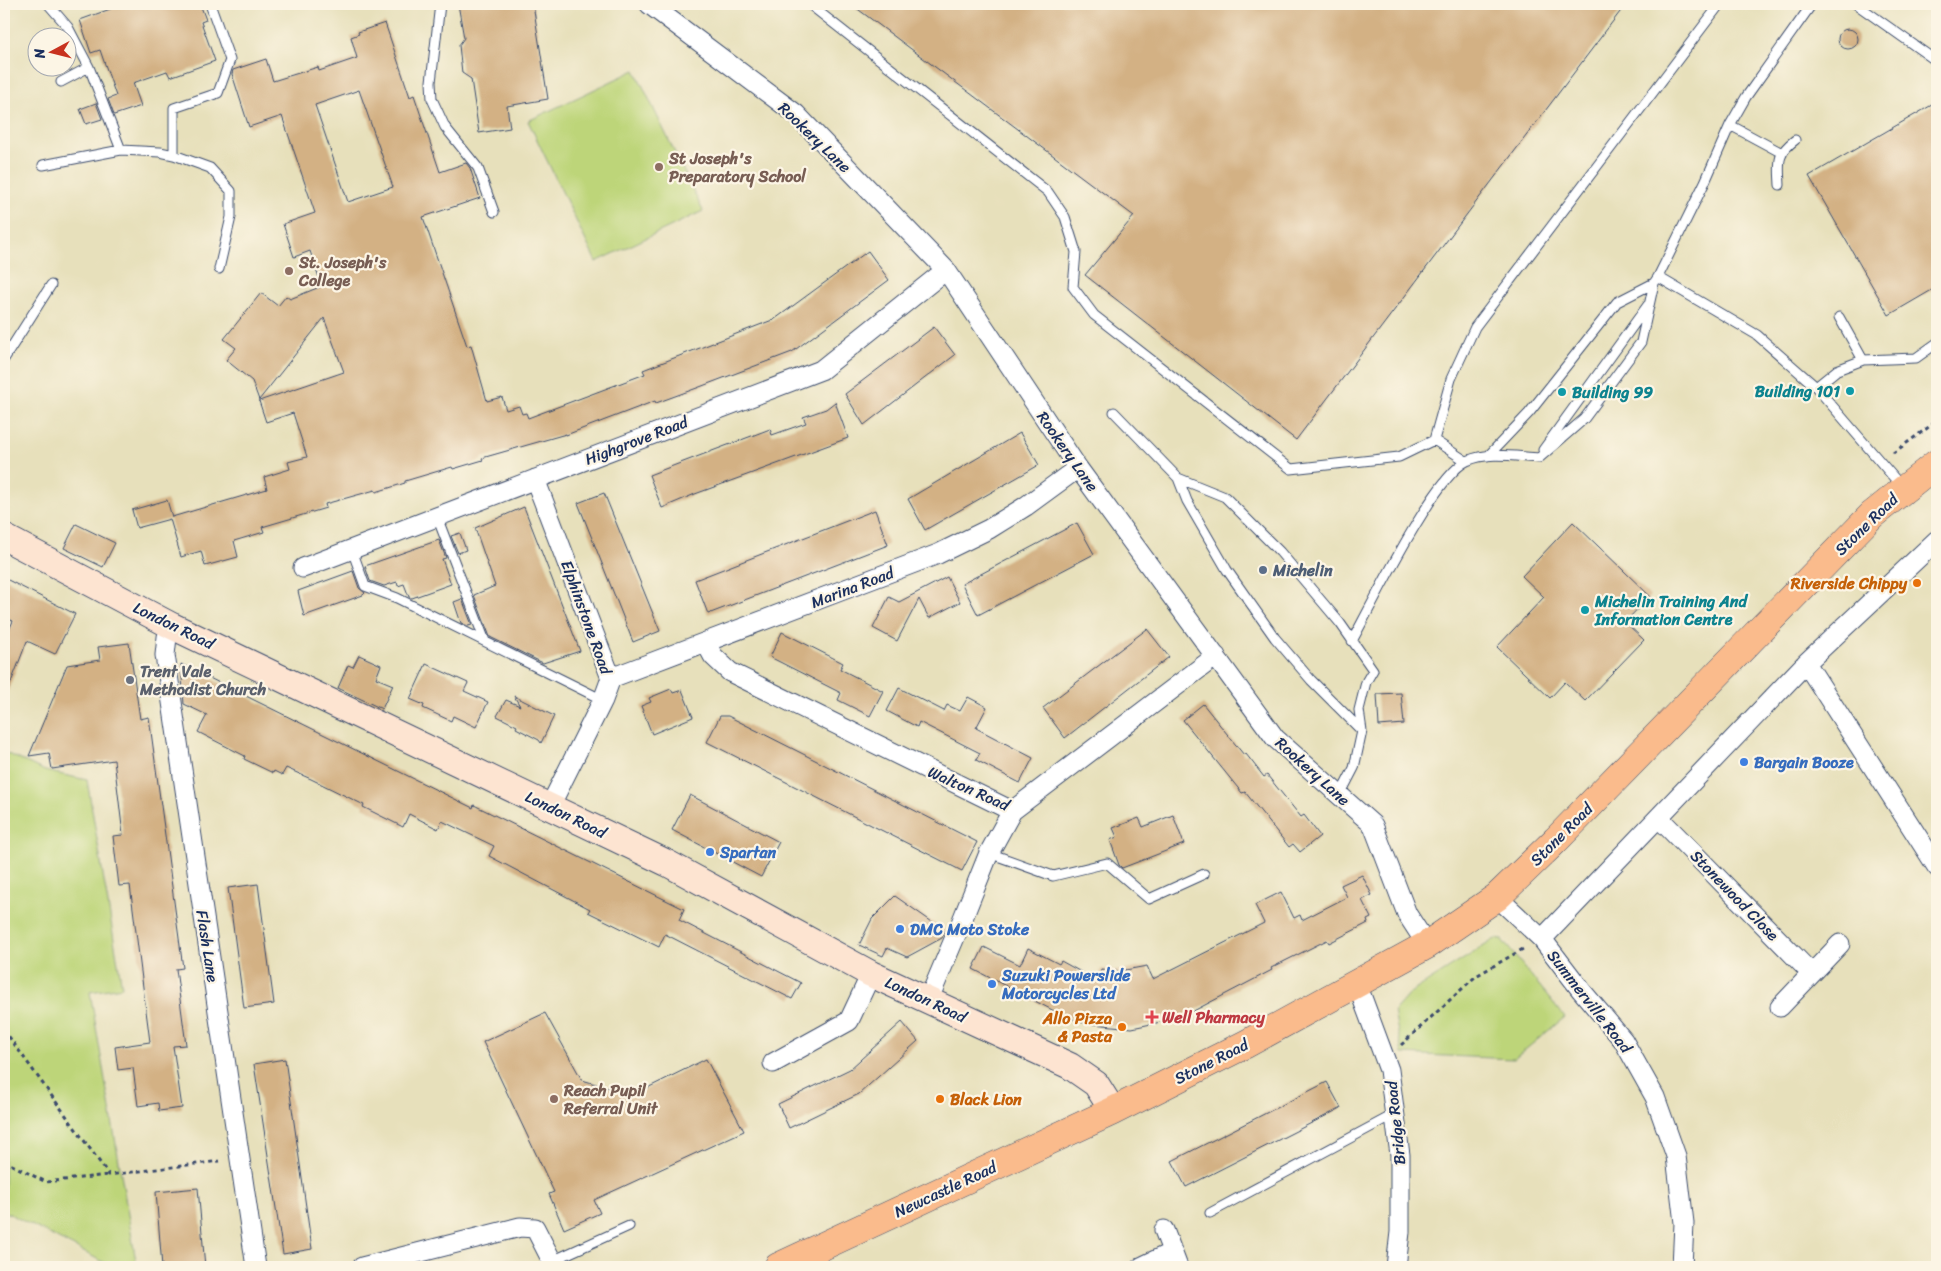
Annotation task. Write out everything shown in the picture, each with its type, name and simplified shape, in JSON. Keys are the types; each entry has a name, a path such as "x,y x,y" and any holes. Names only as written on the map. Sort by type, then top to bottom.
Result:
{"highway":[{"name":"Stone Road","path":"1113,1110 1246,1044 1428,945 1497,897 1570,826 1872,515 1904,488 1935,467"},
{"name":"Newcastle Road","path":"778,1267 1113,1110"}],"main road":[{"name":"London Road","path":"4,537 172,626 667,862 871,974 1070,1066 1096,1084 1113,1110"}],"street":[{"name":"Rookery Lane","path":"649,4 796,114 946,270 1078,468 1275,738 1373,826 1407,914 1428,945"},
{"name":"Highgrove Road","path":"303,568 821,370 946,270"},
{"name":"Marina Road","path":"611,678 938,554 990,529 1026,506 1078,468"},
{"name":"Elphinstone Road","path":"535,479 611,678 603,700 550,806"},
{"path":"1542,939 1806,663 1937,540"},
{"name":"Flash Lane","path":"172,626 167,637 165,655 256,1267"},
{"name":"Walton Road","path":"706,643 713,656 730,672 1012,811 1216,656"},
{"path":"1806,663 1937,867"},
{"path":"928,1001 962,923 989,853 1012,811"},
{"name":"Stonewood Close","path":"1659,818 1811,973"},
{"name":"Summerville Road","path":"1497,897 1542,939 1623,1040 1655,1097 1676,1156 1684,1223 1682,1267"},
{"path":"1780,1007 1840,944"},
{"path":"773,1064 849,1021 871,974"},
{"name":"Bridge Road","path":"1357,984 1389,1070 1400,1155 1400,1232 1396,1267"},
{"path":"362,1267 520,1227 535,1228 553,1264"},
{"path":"1141,1267 1175,1260 1164,1230"}],"lane":[{"path":"48,4 68,27 89,67 121,150"},
{"path":"440,4 430,82 432,99 445,127 478,168 494,212"},
{"path":"809,4 1048,192 1065,217 1076,252 1074,287 1094,316 1291,469 1398,457 1434,440 1451,379 1475,327 1720,4"},
{"path":"1352,641 1411,531 1449,474 1466,461 1488,456 1539,458 1584,419 1641,342 1656,280 1705,182 1730,125 1746,97 1812,4"},
{"path":"1856,4 1935,60 1937,59"},
{"path":"174,155 174,108 218,94 230,60 211,6"},
{"path":"60,82 89,67"},
{"path":"1730,125 1782,153"},
{"path":"1780,185 1779,159 1782,153 1795,140"},
{"path":"42,165 121,150 160,152 210,168 231,191 231,217 220,269"},
{"path":"1656,280 1757,335 1816,387 1904,488"},
{"path":"1488,456 1529,413 1617,302 1656,280"},
{"path":"4,360 51,286"},
{"path":"1537,458 1651,300"},
{"path":"1839,317 1862,360"},
{"path":"1816,387 1837,370 1862,360 1916,358 1937,343"},
{"path":"1114,412 1178,478 1187,501 1227,570 1275,638 1311,680 1362,731"},
{"path":"1434,440 1466,461"},
{"path":"1178,478 1226,497 1280,552 1340,623 1373,670 1366,682 1359,710 1362,731 1354,768 1340,795"},
{"path":"436,517 485,641"},
{"path":"352,550 365,586 398,598 603,700"},
{"path":"989,853 1053,876 1107,863 1149,899 1204,874"},
{"path":"1210,1213 1394,1114"},
{"path":"553,1264 629,1226"}],"path":[{"path":"1881,462 1937,422"},
{"path":"1386,1059 1476,976 1542,939"},
{"path":"4,1030 108,1175"},
{"path":"4,1161 46,1182 240,1158"}],"green space":[{"path":"635,70 703,211 596,262 528,121"},
{"path":"4,752 45,771 87,780 122,987 90,992 137,1267 113,1267 4,1211"},
{"path":"1495,939 1502,940 1565,1017 1514,1059 1402,1054 1394,1011 1410,993"}],"building":[{"path":"124,4 200,4 206,20 201,22 215,61 170,77 167,71 133,83 141,106 114,115 108,99 116,96 100,50 91,53 80,20"},
{"path":"458,4 533,4 548,99 507,106 510,128 479,133 471,79 462,73 459,45 464,38"},
{"path":"851,4 1626,4 1296,440 1085,275 1134,216"},
{"path":"385,23 410,97 414,95 440,172 466,163 470,168 480,198 423,217 467,346 471,345 487,401 502,397 506,410 519,406 522,414 526,413 528,418 645,374 643,370 775,319 868,251 889,280 792,352 566,435 482,458 483,460 453,469 452,467 405,481 405,483 376,492 375,490 325,504 326,508 262,527 264,532 234,541 238,557 205,566 201,551 181,557 170,519 137,528 132,510 167,500 172,517 267,489 264,477 290,469 288,462 307,457 293,413 266,422 259,401 344,372 324,318 259,400 252,381 226,360 236,348 224,339 261,293 278,306 286,296 290,299 322,286 310,251 294,257 283,224 315,213 282,116 249,127 232,74 233,70 266,59 273,81 318,67 319,71 357,58 351,37 359,34 358,32","holes":["359,90 393,187 348,202 315,105"]},
{"path":"1848,29 1855,32 1858,39 1855,46 1848,49 1841,46 1838,39 1841,32"},
{"path":"1937,102 1937,287 1889,315 1809,176"},
{"path":"96,103 102,119 86,124 80,109"},
{"path":"934,327 955,355 864,425 845,394"},
{"path":"835,402 848,438 662,508 649,475 770,429 772,435 806,423 803,417 826,409"},
{"path":"1020,433 1039,465 925,530 908,499"},
{"path":"604,493 660,631 633,642 578,503"},
{"path":"524,507 580,651 543,663 490,637 474,595 495,586 475,528"},
{"path":"875,510 888,545 708,614 695,580"},
{"name":"Michelin Training And Information Centre","path":"1573,522 1650,596 1625,622 1644,640 1585,701 1565,682 1550,698 1497,647 1544,597 1522,576"},
{"path":"1077,523 1094,554 978,615 962,584"},
{"path":"76,524 115,543 103,567 64,548"},
{"path":"460,533 466,550 458,553 451,536"},
{"path":"439,540 446,558 442,559 451,584 412,598 409,597 404,584 398,586 397,582 384,586 370,581 365,566"},
{"path":"353,571 359,588 365,593 363,595 304,616 298,591"},
{"path":"947,577 960,602 929,618 919,599 897,641 873,628 889,597 899,602"},
{"path":"4,578 75,614 55,654 27,641 5,698 4,641 13,621 4,617"},
{"path":"462,599 472,625 468,626 461,623 454,602"},
{"path":"1147,629 1169,657 1065,738 1043,708"},
{"path":"782,632 843,663 840,669 883,691 870,716 838,700 841,693 770,657"},
{"path":"129,643 140,719 149,717 183,968 176,969 186,1045 173,1046 182,1108 159,1111 158,1103 138,1106 133,1068 118,1070 115,1047 150,1042 130,885 119,886 113,836 123,835 114,760 52,769 49,753 29,756 67,665 100,660 98,647"},
{"path":"359,655 381,665 376,678 393,685 382,709 338,688 348,665 353,667"},
{"path":"181,664 473,808 474,805 684,909 679,920 801,983 792,999 665,934 659,947 588,912 590,909 489,856 494,846 442,821 438,829 409,814 403,827 363,807 364,805 286,768 282,775 274,771 273,773 244,759 245,756 198,732 207,715 184,704"},
{"path":"426,664 468,683 464,691 488,702 476,727 453,716 451,721 423,708 424,705 410,699"},
{"path":"899,688 944,711 947,705 960,711 968,697 987,707 976,728 1033,758 1020,783 976,760 980,753 919,722 917,727 887,711"},
{"path":"671,689 673,693 682,690 693,717 652,734 641,706 651,702 649,698"},
{"path":"1401,693 1404,724 1379,726 1377,694"},
{"path":"514,696 554,716 541,743 539,740 516,728 517,726 497,716 506,700 520,706"},
{"path":"1203,704 1244,755 1246,754 1264,777 1267,775 1301,817 1304,815 1320,836 1300,852 1293,844 1289,847 1183,720"},
{"path":"720,716 728,716 977,842 962,871 707,742"},
{"path":"690,795 779,842 761,877 672,830"},
{"path":"1173,815 1184,844 1122,868 1119,865 1110,840 1117,837 1113,828 1139,818 1143,827"},
{"path":"1362,875 1372,895 1362,900 1371,918 1367,920 1368,923 1329,943 1327,940 1271,968 1272,970 1180,1018 1132,1028 1084,1023 1060,1014 973,969 984,947 1020,965 1028,948 1059,964 1061,961 1099,982 1101,969 1120,971 1147,966 1153,979 1264,923 1255,905 1281,892 1294,918 1300,915 1302,920 1347,897 1341,885"},
{"path":"258,884 274,1004 244,1008 228,888"},
{"path":"895,896 945,931 942,938 907,957 887,948 883,956 859,945 872,919"},
{"path":"545,1013 582,1080 633,1095 706,1059 744,1131 594,1200 600,1213 564,1229 549,1194 554,1192 483,1042"},
{"path":"902,1022 918,1041 859,1094 789,1128 778,1104 850,1069"},
{"path":"285,1059 312,1249 283,1254 254,1064"},
{"path":"1327,1082 1341,1108 1186,1187 1172,1161"},
{"path":"198,1188 205,1267 162,1267 156,1192"}],"place":[{"name":"St Joseph's Preparatory School","path":"659,167"},
{"name":"St. Joseph's College","path":"289,271"},
{"name":"Building 101","path":"1850,391"},
{"name":"Building 99","path":"1562,392"},
{"name":"Michelin","path":"1263,570"},
{"name":"Riverside Chippy","path":"1917,583"},
{"name":"Michelin Training And Information Centre","path":"1585,610"},
{"name":"Trent Vale Methodist Church","path":"130,680"},
{"name":"Bargain Booze","path":"1744,762"},
{"name":"Spartan","path":"710,852"},
{"name":"DMC Moto Stoke","path":"900,929"},
{"name":"Suzuki Powerslide Motorcycles Ltd","path":"992,984"},
{"name":"Well Pharmacy","path":"1152,1017"},
{"name":"Allo Pizza & Pasta","path":"1122,1027"},
{"name":"Reach Pupil Referral Unit","path":"554,1099"},
{"name":"Black Lion","path":"940,1099"}]}
